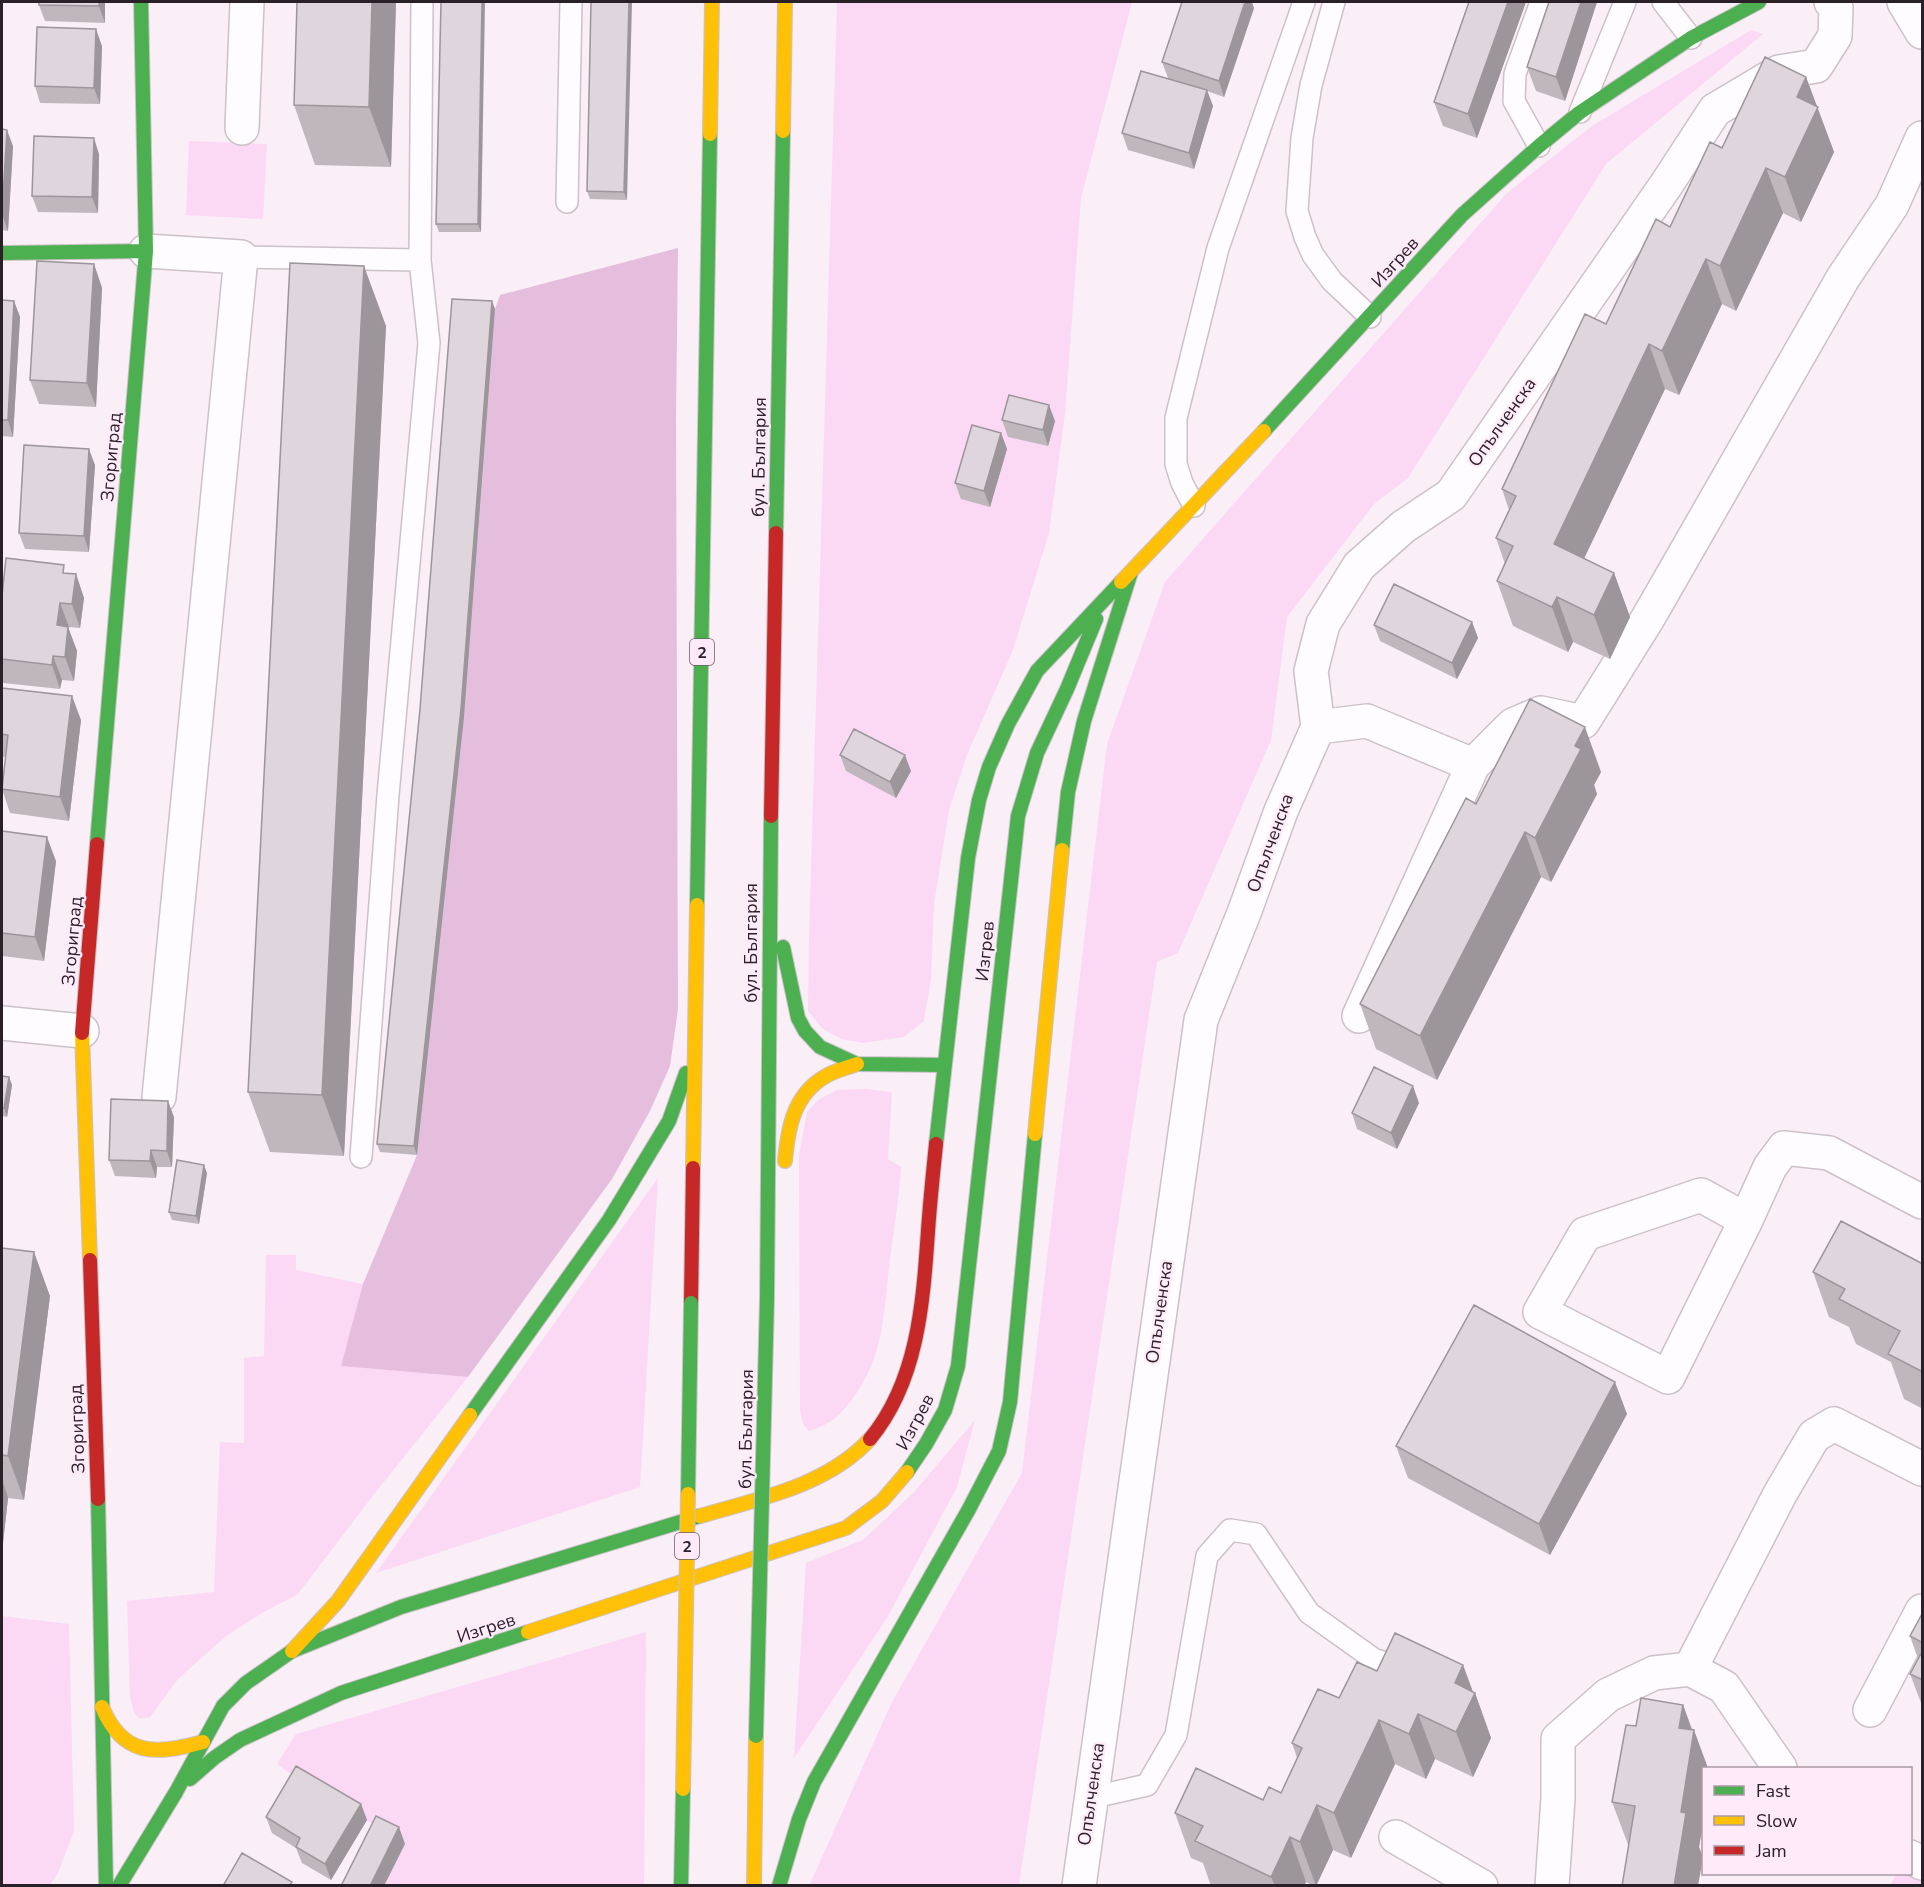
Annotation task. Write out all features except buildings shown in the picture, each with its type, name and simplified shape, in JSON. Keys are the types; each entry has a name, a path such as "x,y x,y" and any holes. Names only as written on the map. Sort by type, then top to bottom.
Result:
{"main road":[{"name":"Згориград","path":"106,1886 96,1425 82,1031 146,251 141,2"},
{"name":"2","path":"681,1886 712,2"},
{"name":"бул. България","path":"754,1886 767,1299 770,878 785,2"},
{"name":"Изгрев","path":"119,1886 176,1792 223,1706 246,1683 292,1651 401,1608 793,1488 825,1475 861,1450 883,1423 911,1363 920,1311 942,1065 972,823 985,779 1008,724 1037,670 1194,506 1462,215 1580,112 1691,38 1759,2"},
{"path":"2,253 146,251"},
{"path":"779,1886 799,1819 814,1782 969,1509 999,1451 1010,1402 1068,792 1084,721 1131,572"},
{"name":"Изгрев","path":"176,1792 214,1758 240,1740 341,1693 846,1528 882,1501 904,1476 926,1444 945,1410 958,1366 1018,816 1037,753 1104,601"},
{"path":"770,878 798,1018 805,1032 820,1047 857,1064"},
{"path":"292,1651 338,1601 609,1220 669,1121 695,1049"},
{"path":"767,1299 788,1125 807,1089 824,1077 857,1064 942,1065"},
{"path":"102,1707 113,1729 124,1740 148,1750 184,1748 203,1742"}],"street":[{"path":"242,128 247,2"},
{"name":"Опълченска","path":"1079,1886 1201,1020 1244,913 1281,811 1318,727 1311,670 1323,624 1359,566 1403,526 1451,495 1666,185 1715,110 1779,72 1816,66 1835,36 1836,8 1831,2"},
{"path":"1904,2 1923,32"},
{"path":"1359,1016 1473,765 1513,725 1541,712 1583,722 1648,618 1844,278 1892,205 1923,138"},
{"path":"146,251 241,257 159,1097"},
{"path":"1318,727 1368,721 1473,765"},
{"path":"2,1023 82,1031"},
{"path":"1746,1220 1701,1196 1585,1234 1540,1312 1668,1377 1746,1220 1770,1167 1784,1148 1829,1153 1923,1202"},
{"path":"1690,1669 1780,1494 1814,1436 1834,1424 1923,1469"},
{"path":"1870,1710 1923,1611"},
{"path":"1552,1886 1558,1798 1558,1739 1608,1695 1654,1673 1690,1669 1724,1687 1779,1767"},
{"path":"1396,1838 1481,1886"}],"lane":[{"path":"361,1157 388,795 429,343 420,260 422,2"},
{"path":"567,202 571,2"},
{"path":"1194,506 1182,483 1176,464 1176,418 1218,248 1304,2"},
{"path":"1334,2 1311,85 1302,138 1297,211 1312,255 1332,281 1370,317"},
{"path":"1539,146 1514,101 1515,74 1541,2"},
{"path":"1580,112 1625,2"},
{"path":"1663,2 1691,38"},
{"path":"241,257 420,260"},
{"path":"1090,1798 1147,1785 1176,1735 1207,1556 1230,1530 1256,1534 1309,1613 1375,1660 1429,1674"}],"shaded area":[{"path":"837,2 1132,2 1081,198 1065,413 1049,533 1013,650 967,755 949,810 934,904 931,979 924,1021 904,1037 863,1043 842,1039 823,1029 808,1011"},
{"path":"1751,30 1763,34 1606,164 1408,478 1374,504 1287,617 1271,740 1178,953 1157,962 1019,1885 809,1886 892,1702 1022,1473 1107,744 1165,582 1507,193 1592,126"},
{"path":"189,141 267,144 263,219 186,215"},
{"path":"678,248 676,419 678,1009 670,1066 650,1111 612,1179 468,1377 341,1366 363,1284 417,1155 464,717 495,309 500,295"},
{"path":"866,1089 892,1092 888,1159 901,1167 883,1323 875,1357 859,1390 835,1418 809,1431 803,1424 800,1410 799,1156 807,1112 818,1100 837,1090"},
{"path":"658,1178 640,1487 376,1573"},
{"path":"266,1255 296,1255 296,1270 363,1284 342,1366 468,1377 298,1594 226,1636 178,1679 150,1717 140,1719 134,1713 130,1696 127,1601 214,1592 220,1442 244,1443 244,1358 264,1356"},
{"path":"975,1420 957,1487 887,1618 794,1758 806,1563 863,1540 914,1492"},
{"path":"2,1616 69,1624 74,1831 58,1873 50,1885 2,1885"},
{"path":"646,1632 644,1885 384,1885 404,1843 277,1764 296,1734"},
{"path":"1922,1874 1922,1885 1890,1886 1896,1875"}],"traffic: fast":[{"path":"97,844 146,251 141,2"},
{"path":"1264,431 1462,215 1539,146 1579,113 1691,38 1759,2"},
{"path":"776,533 783,131"},
{"path":"697,905 710,134"},
{"path":"2,253 146,251"},
{"path":"1062,850 1068,792 1084,721 1131,572"},
{"path":"936,1144 968,858 979,800 989,767 1008,724 1037,671 1121,582"},
{"path":"907,1472 945,1410 958,1366 1018,816 1037,753 1096,619"},
{"path":"767,1299 771,816"},
{"path":"783,947 798,1018 805,1031 820,1047 857,1064 943,1065"},
{"path":"470,1415 609,1220 669,1121 686,1073"},
{"path":"779,1886 799,1819 814,1782 969,1509 999,1451 1010,1402 1035,1134"},
{"path":"756,1736 767,1299"},
{"path":"688,1494 691,1303"},
{"path":"98,1499 106,1886"},
{"path":"119,1886 176,1792 223,1706 246,1683 292,1651 401,1607 700,1516"},
{"path":"190,1779 240,1740 341,1693 528,1632"},
{"path":"681,1886 683,1789"}],"traffic: slow":[{"path":"710,134 712,2"},
{"path":"783,131 785,2"},
{"path":"1121,582 1264,431"},
{"path":"1035,1134 1062,850"},
{"path":"693,1168 697,905"},
{"path":"82,1033 90,1260"},
{"path":"785,1161 791,1124 807,1092 826,1076 857,1064"},
{"path":"292,1651 338,1601 470,1415"},
{"path":"700,1516 768,1497 813,1480 853,1455 870,1439"},
{"path":"528,1632 846,1528 882,1501 907,1472"},
{"path":"683,1789 688,1494"},
{"path":"102,1707 110,1723 120,1735 143,1748 170,1749 203,1742"},
{"path":"754,1886 756,1736"}],"traffic: jam":[{"path":"771,816 776,533"},
{"path":"82,1033 97,844"},
{"path":"870,1439 899,1392 915,1340 924,1286 936,1144"},
{"path":"691,1303 693,1168"},
{"path":"90,1260 98,1499"}]}
